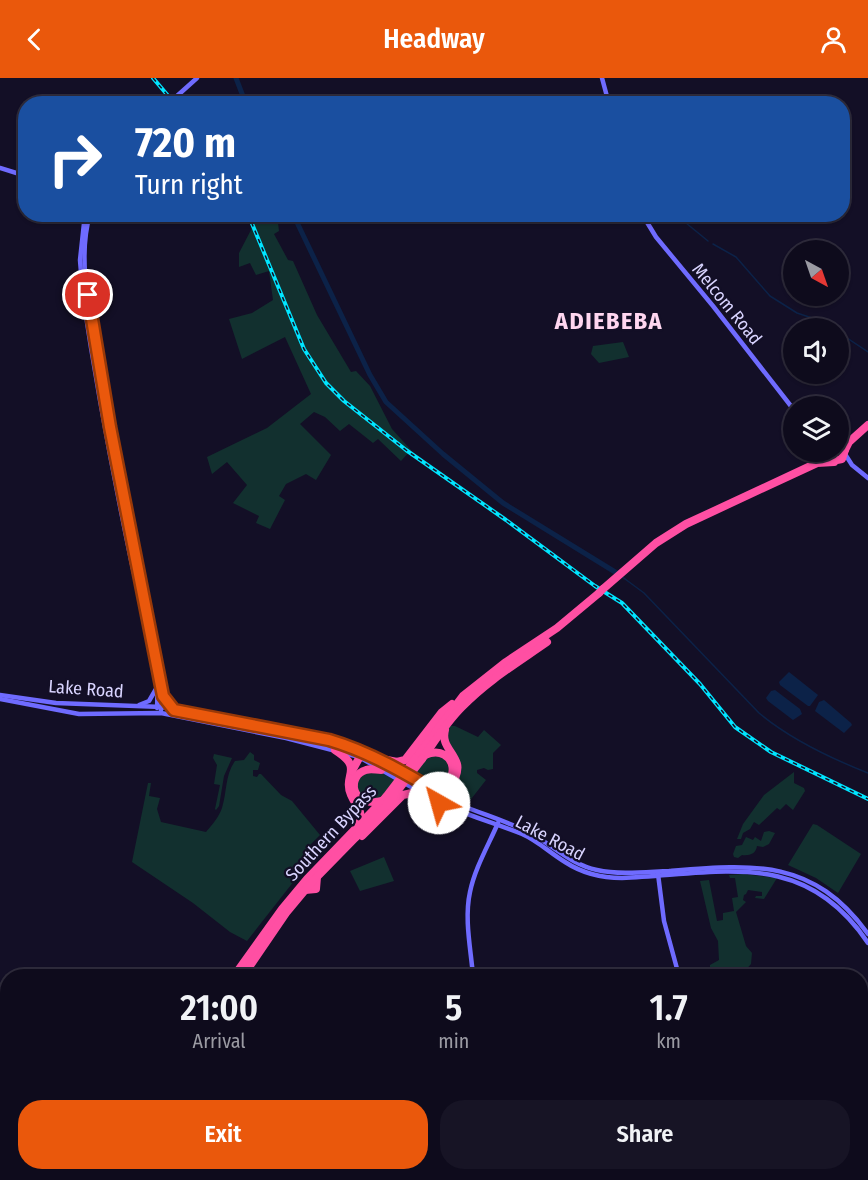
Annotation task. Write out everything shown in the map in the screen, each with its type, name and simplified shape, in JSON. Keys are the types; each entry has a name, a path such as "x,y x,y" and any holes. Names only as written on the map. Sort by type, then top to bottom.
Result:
{"highway":[{"path":"849,442 868,425"},
{"path":"849,436 859,432"},
{"name":"Southern Bypass","path":"239,969 300,886 384,799 446,725 483,687 560,629 660,541 690,522 817,463 835,462"},
{"name":"Southern Bypass","path":"248,969 286,913 305,890 385,807 463,696 506,662 560,629"},
{"path":"377,758 397,762 405,760 442,712 463,696"},
{"path":"442,800 453,783 458,768 445,743 446,725"},
{"path":"335,750 345,757 352,772"},
{"path":"420,758 435,752 443,754 453,768 452,775 445,783 434,786 426,785"},
{"path":"358,826 361,813 351,794 350,782 361,754"},
{"path":"381,770 364,770 357,776 354,787 362,801 370,803 384,799"},
{"path":"453,783 454,794 465,806"},
{"path":"346,848 356,842 403,795 412,792 428,797"}],"main road":[{"path":"177,96 197,78"},
{"path":"602,78 607,96"},
{"path":"0,168 18,174"},
{"path":"86,222 80,261 84,305 157,687 159,710"},
{"path":"86,222 85,262 92,324 163,696 159,710"},
{"name":"Melcom Road","path":"647,222 656,237 783,396"},
{"path":"849,459 852,465 868,478"},
{"path":"835,462 852,465"},
{"path":"137,706 149,701 157,687"},
{"path":"163,696 174,710"},
{"name":"Lake Road","path":"0,697 56,703 137,706 377,758 426,785 442,800 499,823"},
{"name":"Lake Road","path":"0,697 79,714 174,710 329,740 361,754 381,770 428,797 465,806 531,838 566,863 594,875 609,878 738,866 782,871 811,883 837,900 868,934"},
{"path":"472,969 468,914 470,892 477,869 499,823"},
{"name":"Lake Road","path":"658,874 736,871 761,872 788,878 809,887 836,905 868,943"},
{"path":"658,874 664,921 677,969"}],"green space":[{"path":"250,222 278,222 279,231 274,234 288,260 293,261 317,315 351,372 356,371 370,386 392,429 411,450 401,461 378,439 373,443 349,424 340,431 325,417 314,412 300,424 331,455 316,480 306,474 286,484 279,496 285,500 270,529 256,523 259,516 233,503 247,485 227,462 212,474 207,457 267,428 311,394 285,337 242,359 229,319 252,313 273,300 269,271 256,275 250,263 239,267 239,253 252,228"},
{"path":"623,342 629,357 599,363 591,354 593,346"},
{"path":"165,709 331,742 361,752 359,756 165,713"},
{"path":"449,726 455,726 478,737 484,730 501,745 493,753 493,769 477,770 477,773 486,780 468,803 456,795 446,743"},
{"path":"250,752 254,755 254,760 260,763 258,770 253,770 253,776 257,777 261,774 281,795 292,801 320,835 309,846 316,853 247,941 230,932 193,903 132,862 148,783 151,783 149,796 160,798 157,809 161,822 206,832 221,811 232,766 235,761 244,760"},
{"path":"214,754 232,758 224,776 219,806 216,810 220,785 214,784 217,765 213,758"},
{"path":"434,755 446,759 450,773 443,783 428,782 416,772 425,760"},
{"path":"365,772 380,772 395,780 381,797 369,801 357,789 358,781"},
{"path":"794,772 794,783 804,788 805,791 793,810 786,804 780,810 777,808 759,825 754,822 750,829 743,833 741,839 737,839 743,824 764,795"},
{"path":"813,824 861,854 838,893 816,878 788,865"},
{"path":"764,832 775,833 769,844 763,847 757,846 754,853 750,855 734,857 736,846 742,845 746,837 753,840 755,837 761,841"},
{"path":"384,857 394,881 360,891 350,871"},
{"path":"743,874 777,878 764,899 755,898 762,896 762,892 748,890 743,900 746,902 736,912 746,946 752,953 751,964 747,969 710,969 710,965 719,960 718,941 711,928 700,881 709,880 717,921 723,920 723,913 734,911 732,898 738,897 735,878 730,878 729,875"}],"water":[{"path":"789,672 818,695 810,706 780,685 779,682"},
{"path":"775,690 800,709 802,714 793,720 768,701 766,698 771,691"},
{"path":"824,700 851,723 852,725 844,733 815,711 819,702"}],"waterway":[{"path":"236,78 243,96"},
{"path":"297,222 370,375 386,402 443,454 503,503 620,575"},
{"path":"684,222 708,241"},
{"path":"713,244 736,257 770,296 797,313 812,318"},
{"path":"849,339 868,352"},
{"path":"621,576 644,593 759,713 811,747 868,773"}],"railway":[{"path":"153,78 168,96"},
{"path":"251,222 304,349 326,383 344,401 406,450 622,603 700,684 735,727 771,752 868,799"}],"district":[{"name":"ADIEBEBA","path":"609,321"}],"route":[{"path":"88,295 134,553 166,702 174,710 350,746 377,758 444,796 439,803"}]}
